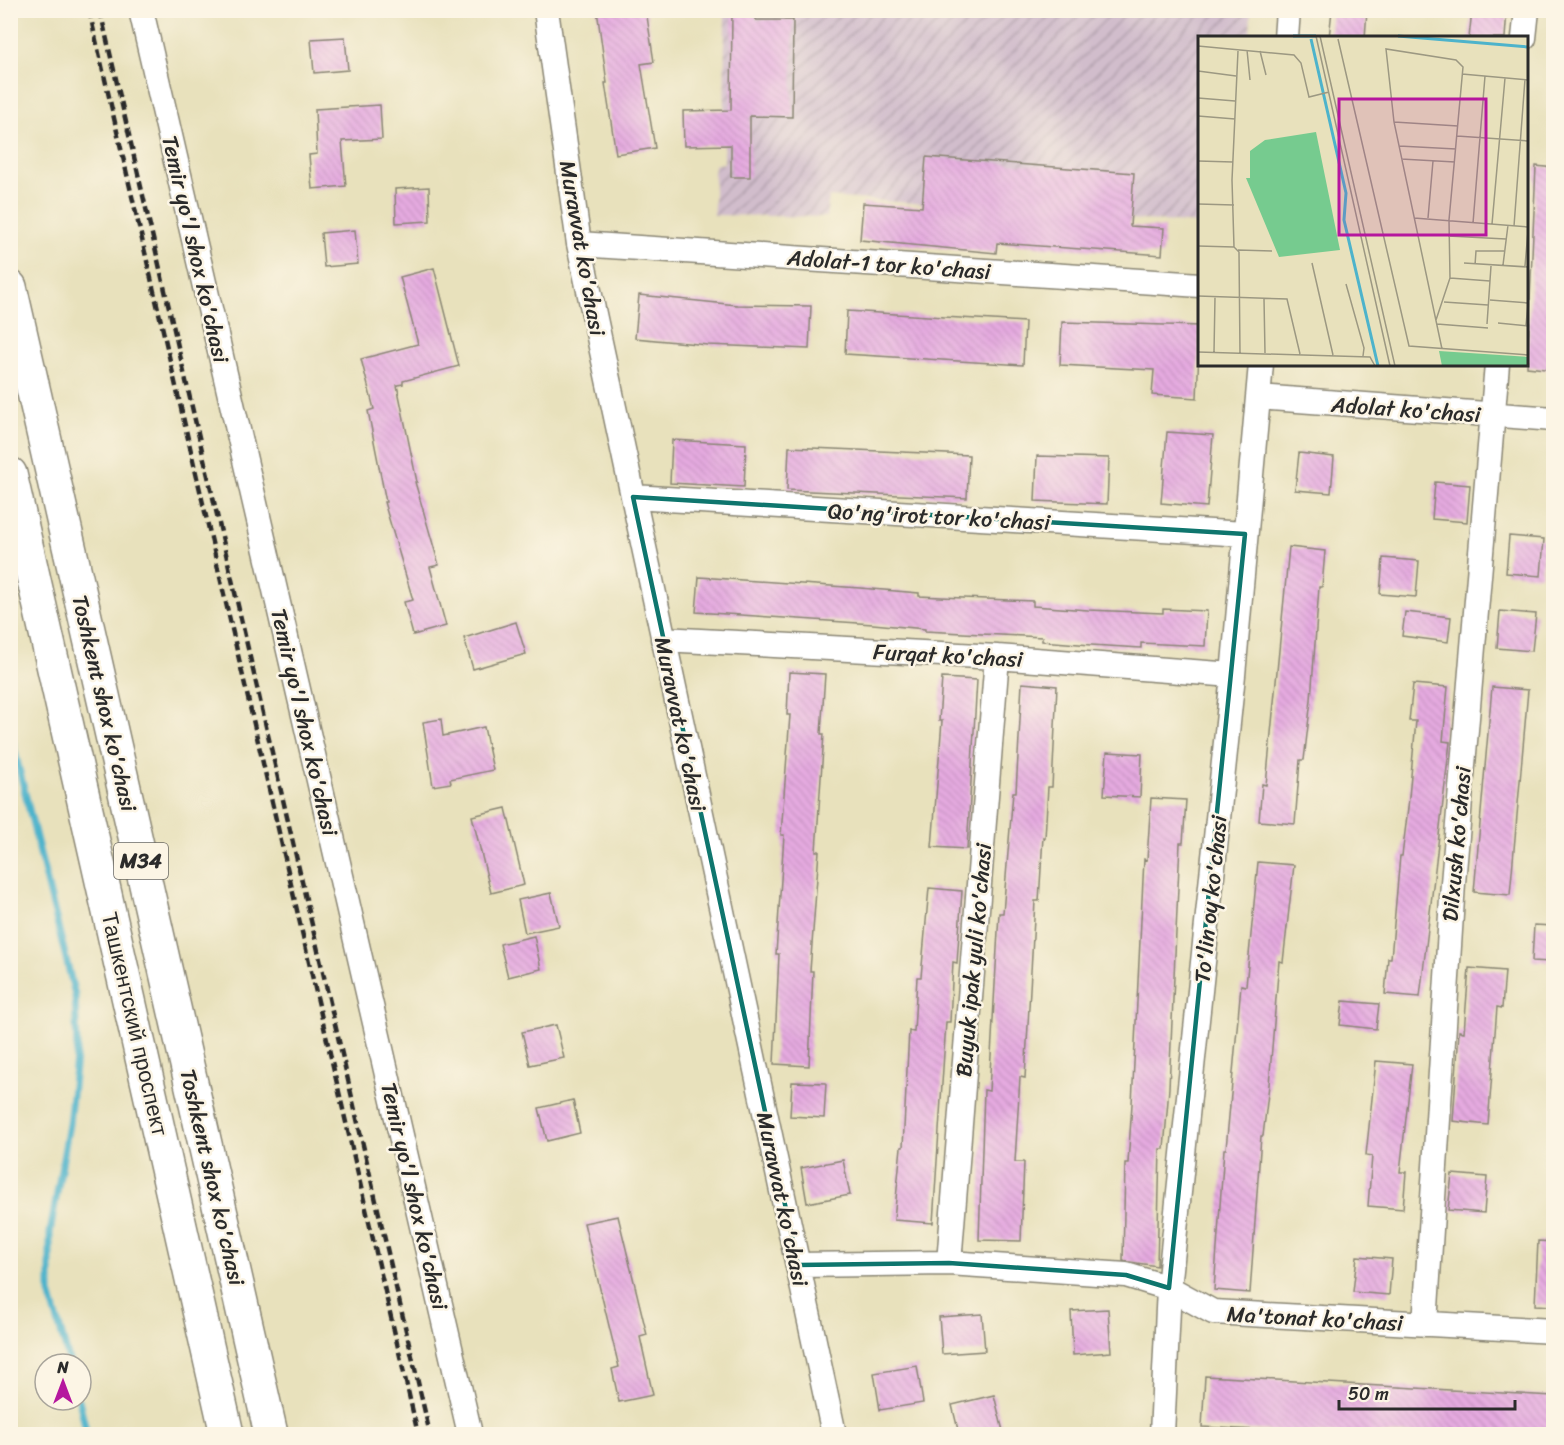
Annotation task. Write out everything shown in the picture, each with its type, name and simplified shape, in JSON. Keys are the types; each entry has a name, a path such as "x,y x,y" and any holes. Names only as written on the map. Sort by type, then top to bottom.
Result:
{"highway":[{"name":"Toshkent shox ko'chasi","path":"10,287 271,1434"},
{"name":"Ташкентский проспект","path":"10,474 227,1434"}],"street":[{"name":"Temir yo'l shox ko'chasi","path":"141,10 470,1434"},
{"name":"Muravvat ko'chasi","path":"546,10 579,244 834,1434"},
{"path":"1286,36 1288,10"},
{"path":"1524,36 1527,10"},
{"name":"Adolat-1 tor ko'chasi","path":"579,244 1198,285"},
{"name":"To'lin oy ko'chasi","path":"1162,1434 1169,1287 1233,675 1261,366"},
{"name":"Dilxush ko'chasi","path":"1425,1324 1453,883 1497,366"},
{"name":"Adolat ko'chasi","path":"1258,397 1554,419"},
{"name":"Qo'ng'irot tor ko'chasi","path":"633,498 1245,534"},
{"name":"Furqat ko'chasi","path":"663,639 997,657 1233,675"},
{"name":"Buyuk ipak yuli ko'chasi","path":"949,1263 997,657"},
{"name":"Ma'tonat ko'chasi","path":"798,1265 949,1263 1126,1275 1169,1287 1214,1312 1554,1331"}],"highlighted area":[{"path":"633,497 1245,534 1169,1288 1126,1275 949,1263 798,1265"}],"shaded area":[{"path":"725,11 1251,11 1250,36 1198,36 1198,224 829,197 826,217 714,215 714,165 724,163"}],"building":[{"path":"597,10 646,10 654,62 641,64 655,148 616,154"},
{"path":"732,10 756,10 756,20 793,20 792,117 750,116 750,177 731,177 731,145 684,146 683,111 731,110"},
{"path":"1332,10 1367,10 1365,36 1329,36"},
{"path":"1472,10 1507,10 1505,36 1469,36"},
{"path":"345,37 348,70 314,73 311,39"},
{"path":"380,105 382,139 342,141 346,186 312,189 309,155 317,154 315,109"},
{"path":"926,157 1134,173 1130,226 1164,228 1162,255 997,243 996,253 860,240 863,203 922,207"},
{"path":"1536,166 1554,168 1554,370 1527,367"},
{"path":"429,187 430,221 396,223 395,189"},
{"path":"355,230 358,264 324,267 321,233"},
{"path":"434,268 459,366 403,381 403,384 397,385 417,482 415,482 439,565 430,567 446,626 413,635 404,602 413,600 384,502 386,502 368,411 374,409 361,359 418,344 400,277"},
{"path":"639,295 737,305 811,306 809,349 708,345 635,338"},
{"path":"847,311 1025,322 1023,365 845,354"},
{"path":"1062,322 1198,326 1197,398 1152,395 1154,370 1060,365"},
{"path":"1167,432 1213,435 1207,507 1161,503"},
{"path":"672,440 746,444 744,487 670,483"},
{"path":"789,447 969,455 967,498 787,490"},
{"path":"1299,453 1334,457 1331,493 1295,490"},
{"path":"1037,456 1109,458 1107,504 1035,501"},
{"path":"1435,482 1470,485 1467,522 1432,519"},
{"path":"1509,536 1544,539 1541,576 1506,573"},
{"path":"1289,547 1325,551 1322,587 1319,587 1311,700 1304,760 1300,760 1295,824 1259,821 1262,784 1266,785"},
{"path":"1383,558 1419,561 1416,597 1380,594"},
{"path":"699,577 919,593 919,596 1033,601 1033,606 1088,610 1163,613 1163,609 1207,611 1205,646 1141,643 1141,648 1091,645 1042,641 1042,637 925,631 925,629 873,624 696,612"},
{"path":"1500,611 1536,614 1532,651 1497,648"},
{"path":"1405,612 1451,617 1448,642 1402,636"},
{"path":"516,622 526,654 473,669 464,638"},
{"path":"789,672 825,674 821,734 824,734 816,851 819,851 810,971 813,971 809,1066 774,1064 779,954 776,954 784,835 781,835 790,715 787,715"},
{"path":"942,678 977,680 967,849 932,847 942,721 939,721"},
{"path":"1022,683 1057,686 1052,787 1048,787 1039,901 1035,901 1025,1078 1020,1077 1015,1162 1024,1162 1021,1241 979,1240 984,1090 989,1091 999,913 1003,913 1013,792 1016,792"},
{"path":"1413,684 1448,687 1443,741 1450,742 1420,997 1385,994 1388,958 1391,958 1416,721 1409,721"},
{"path":"1492,687 1528,690 1510,895 1474,892"},
{"path":"441,719 443,736 484,727 493,770 450,779 451,783 433,786 423,722"},
{"path":"1107,752 1142,754 1140,797 1104,795"},
{"path":"1151,798 1186,800 1183,843 1180,843 1169,1088 1164,1149 1160,1149 1157,1266 1123,1261 1125,1163 1128,1163 1144,859 1147,860"},
{"path":"506,808 524,885 491,893 472,816"},
{"path":"1258,862 1294,865 1283,962 1279,961 1269,1085 1263,1136 1261,1136 1250,1293 1214,1290 1224,1149 1226,1149 1241,985 1246,986"},
{"path":"929,888 962,891 957,963 953,962 950,1022 946,1022 933,1223 894,1220 901,1147 903,1147 909,1031 914,1032 917,977 921,977"},
{"path":"551,893 559,926 525,933 518,900"},
{"path":"1534,925 1554,926 1551,962 1532,961"},
{"path":"534,936 541,969 508,977 500,944"},
{"path":"1469,968 1505,971 1502,1008 1497,1007 1488,1125 1453,1121 1459,1031 1464,1032"},
{"path":"1343,1001 1379,1004 1376,1029 1340,1025"},
{"path":"556,1025 564,1058 530,1065 522,1032"},
{"path":"1376,1061 1412,1064 1400,1172 1406,1172 1403,1209 1368,1206 1372,1156 1366,1155"},
{"path":"792,1082 826,1083 824,1118 790,1116"},
{"path":"573,1100 580,1133 547,1141 539,1108"},
{"path":"843,1160 850,1195 807,1203 801,1168"},
{"path":"1452,1174 1487,1177 1484,1213 1448,1210"},
{"path":"618,1216 647,1335 640,1337 653,1395 619,1402 612,1369 619,1367 584,1223"},
{"path":"1538,1241 1554,1242 1554,1306 1535,1305"},
{"path":"1357,1256 1392,1259 1389,1295 1353,1292"},
{"path":"1108,1309 1111,1352 1073,1355 1071,1311"},
{"path":"982,1314 985,1351 942,1354 939,1317"},
{"path":"917,1366 923,1403 880,1410 874,1373"},
{"path":"1205,1376 1554,1396 1554,1434 1326,1434 1202,1427"},
{"path":"994,1395 1003,1431 988,1434 959,1434 952,1405"}],"waterway":[{"path":"10,732 75,995 77,1048 69,1124 50,1233 50,1293 67,1352"},
{"path":"82,1412 87,1434"}],"railway":[{"path":"89,10 418,1434"},
{"path":"100,10 430,1434"}]}
